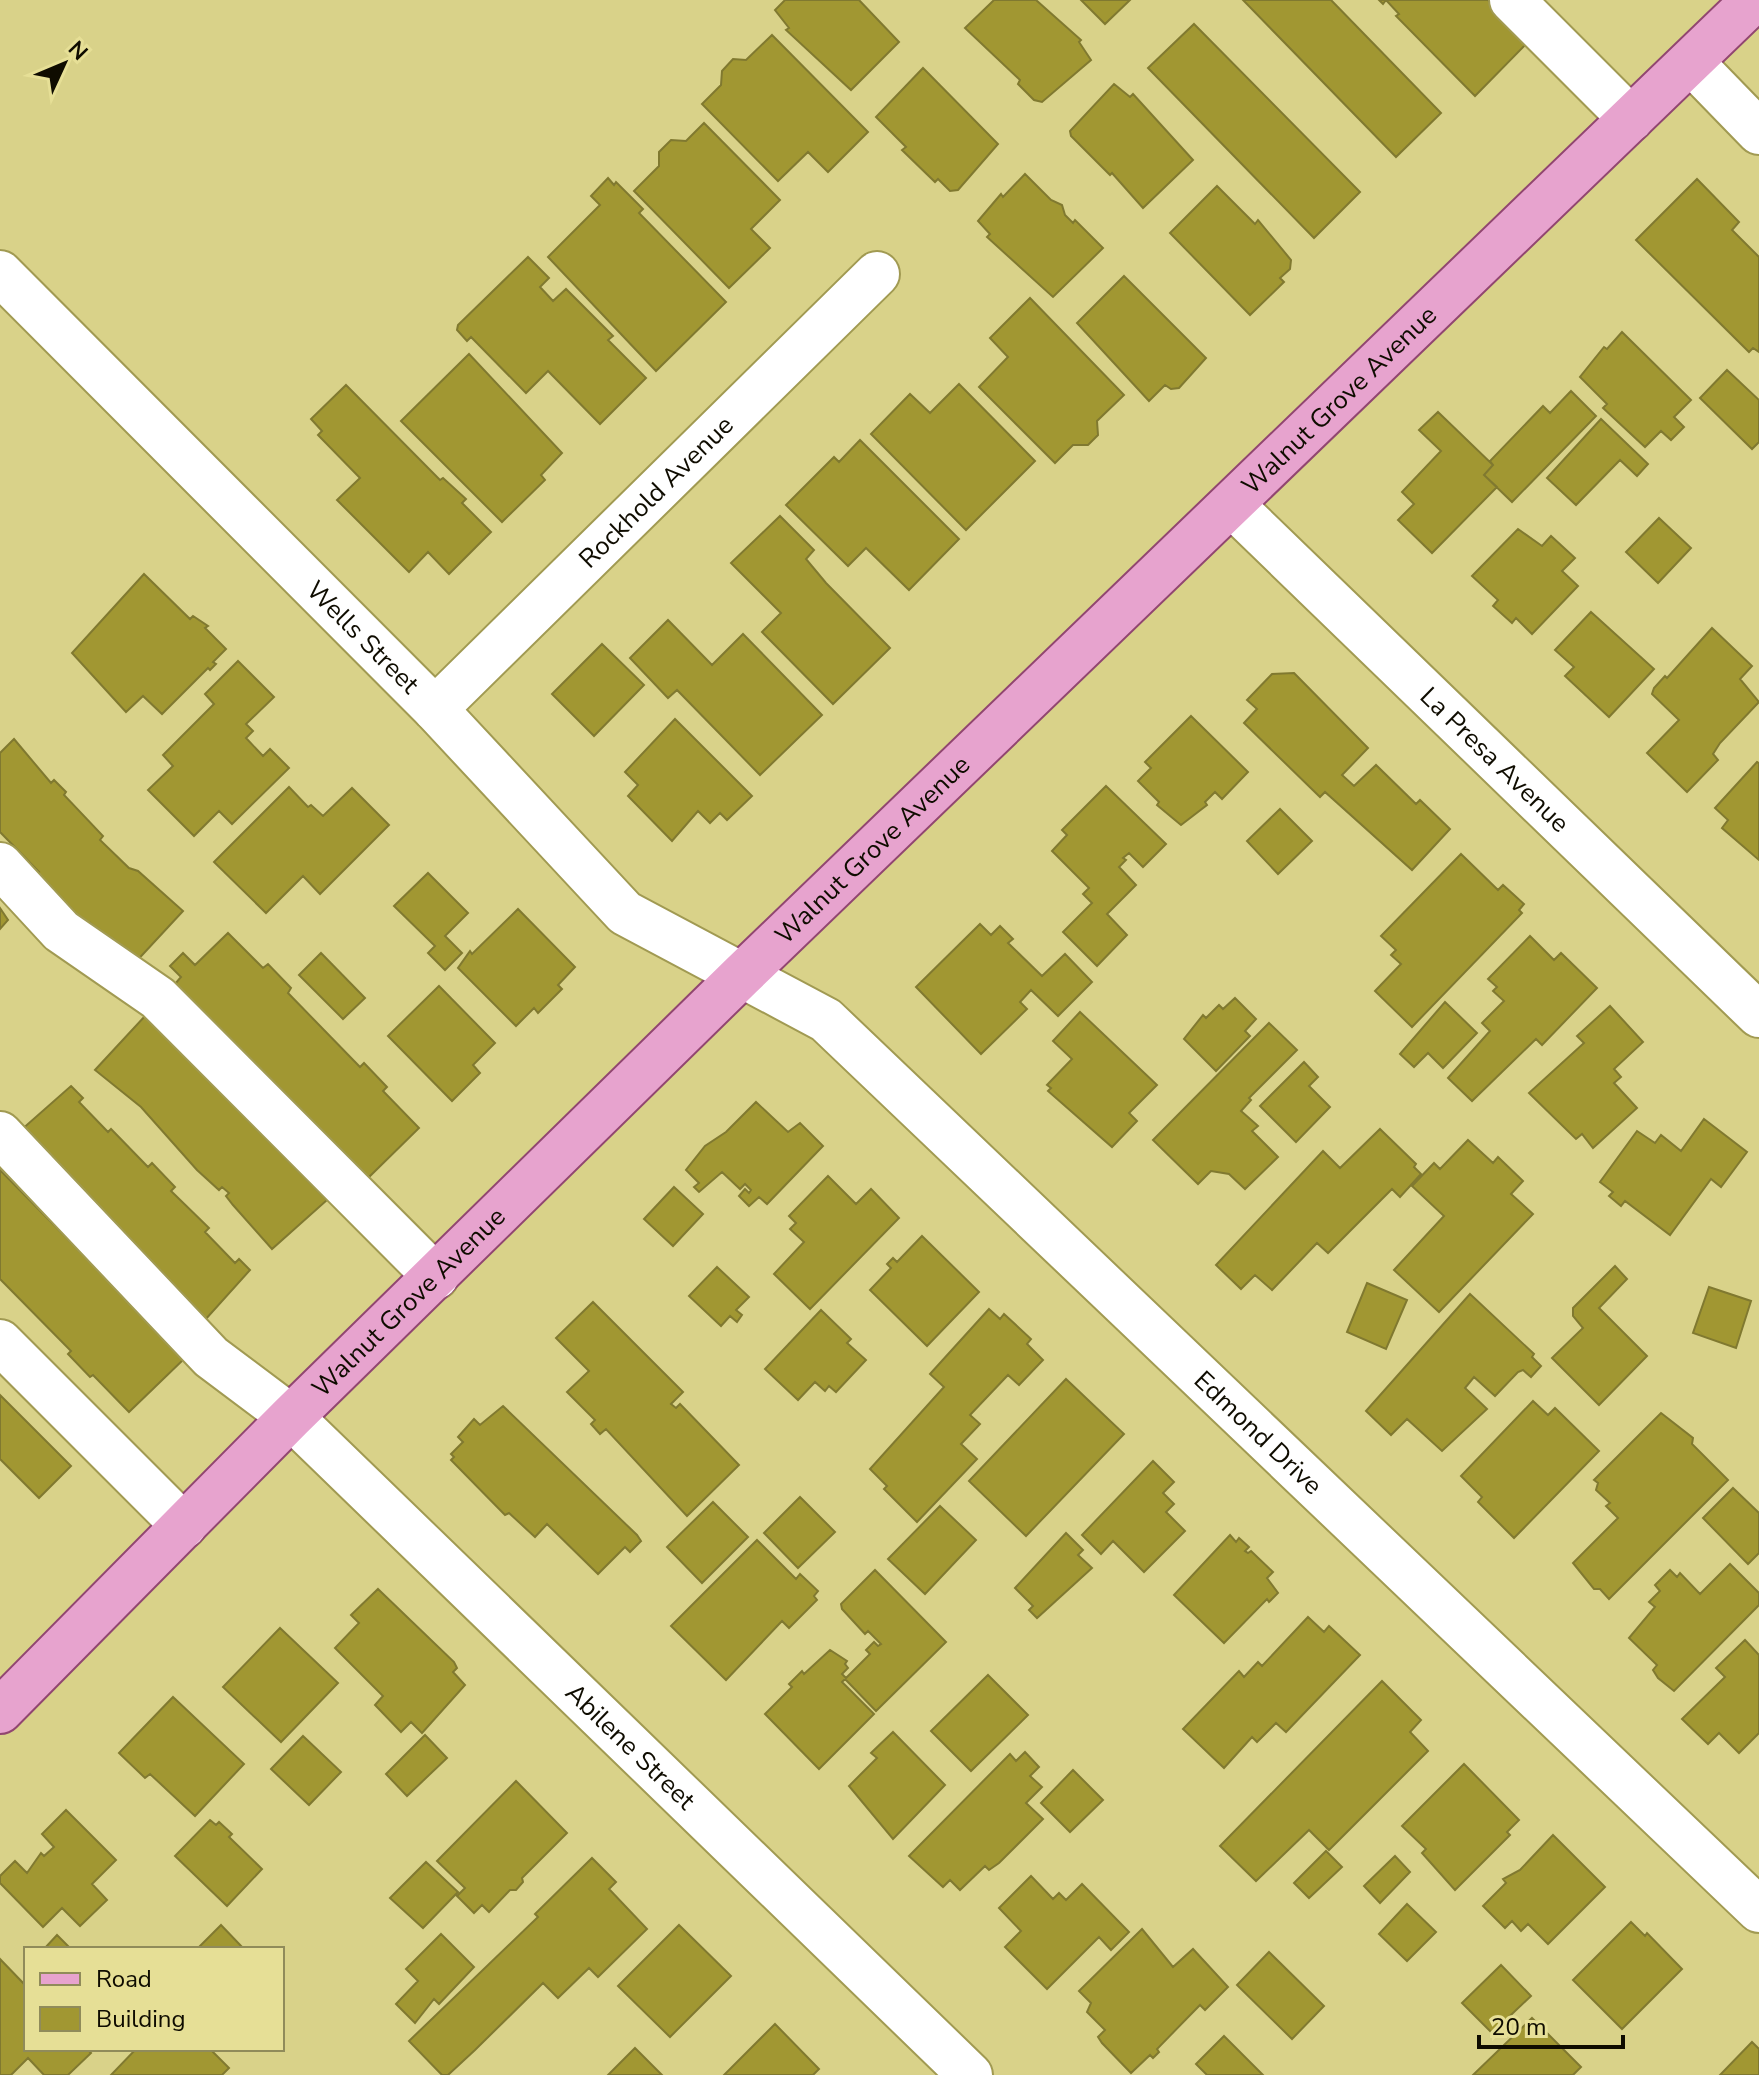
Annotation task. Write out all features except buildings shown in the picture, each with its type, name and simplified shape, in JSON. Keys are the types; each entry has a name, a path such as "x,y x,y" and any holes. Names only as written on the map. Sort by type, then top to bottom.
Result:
{"main road":[{"name":"Walnut Grove Avenue","path":"0,1711 291,1417 741,976 1754,0"}],"street":[{"path":"1512,0 1631,119"},
{"path":"1691,62 1759,132"},
{"name":"Wells Street","path":"0,273 435,709 625,913 741,976"},
{"name":"Rockhold Avenue","path":"435,709 877,274"},
{"name":"La Presa Avenue","path":"1232,505 1759,1015"},
{"path":"0,865 61,931 158,998 436,1277"},
{"name":"Edmond Drive","path":"741,976 826,1020 1759,1910"},
{"name":"Abilene Street","path":"0,1134 211,1357 291,1417 970,2075"},
{"path":"0,1342 184,1526"}]}
